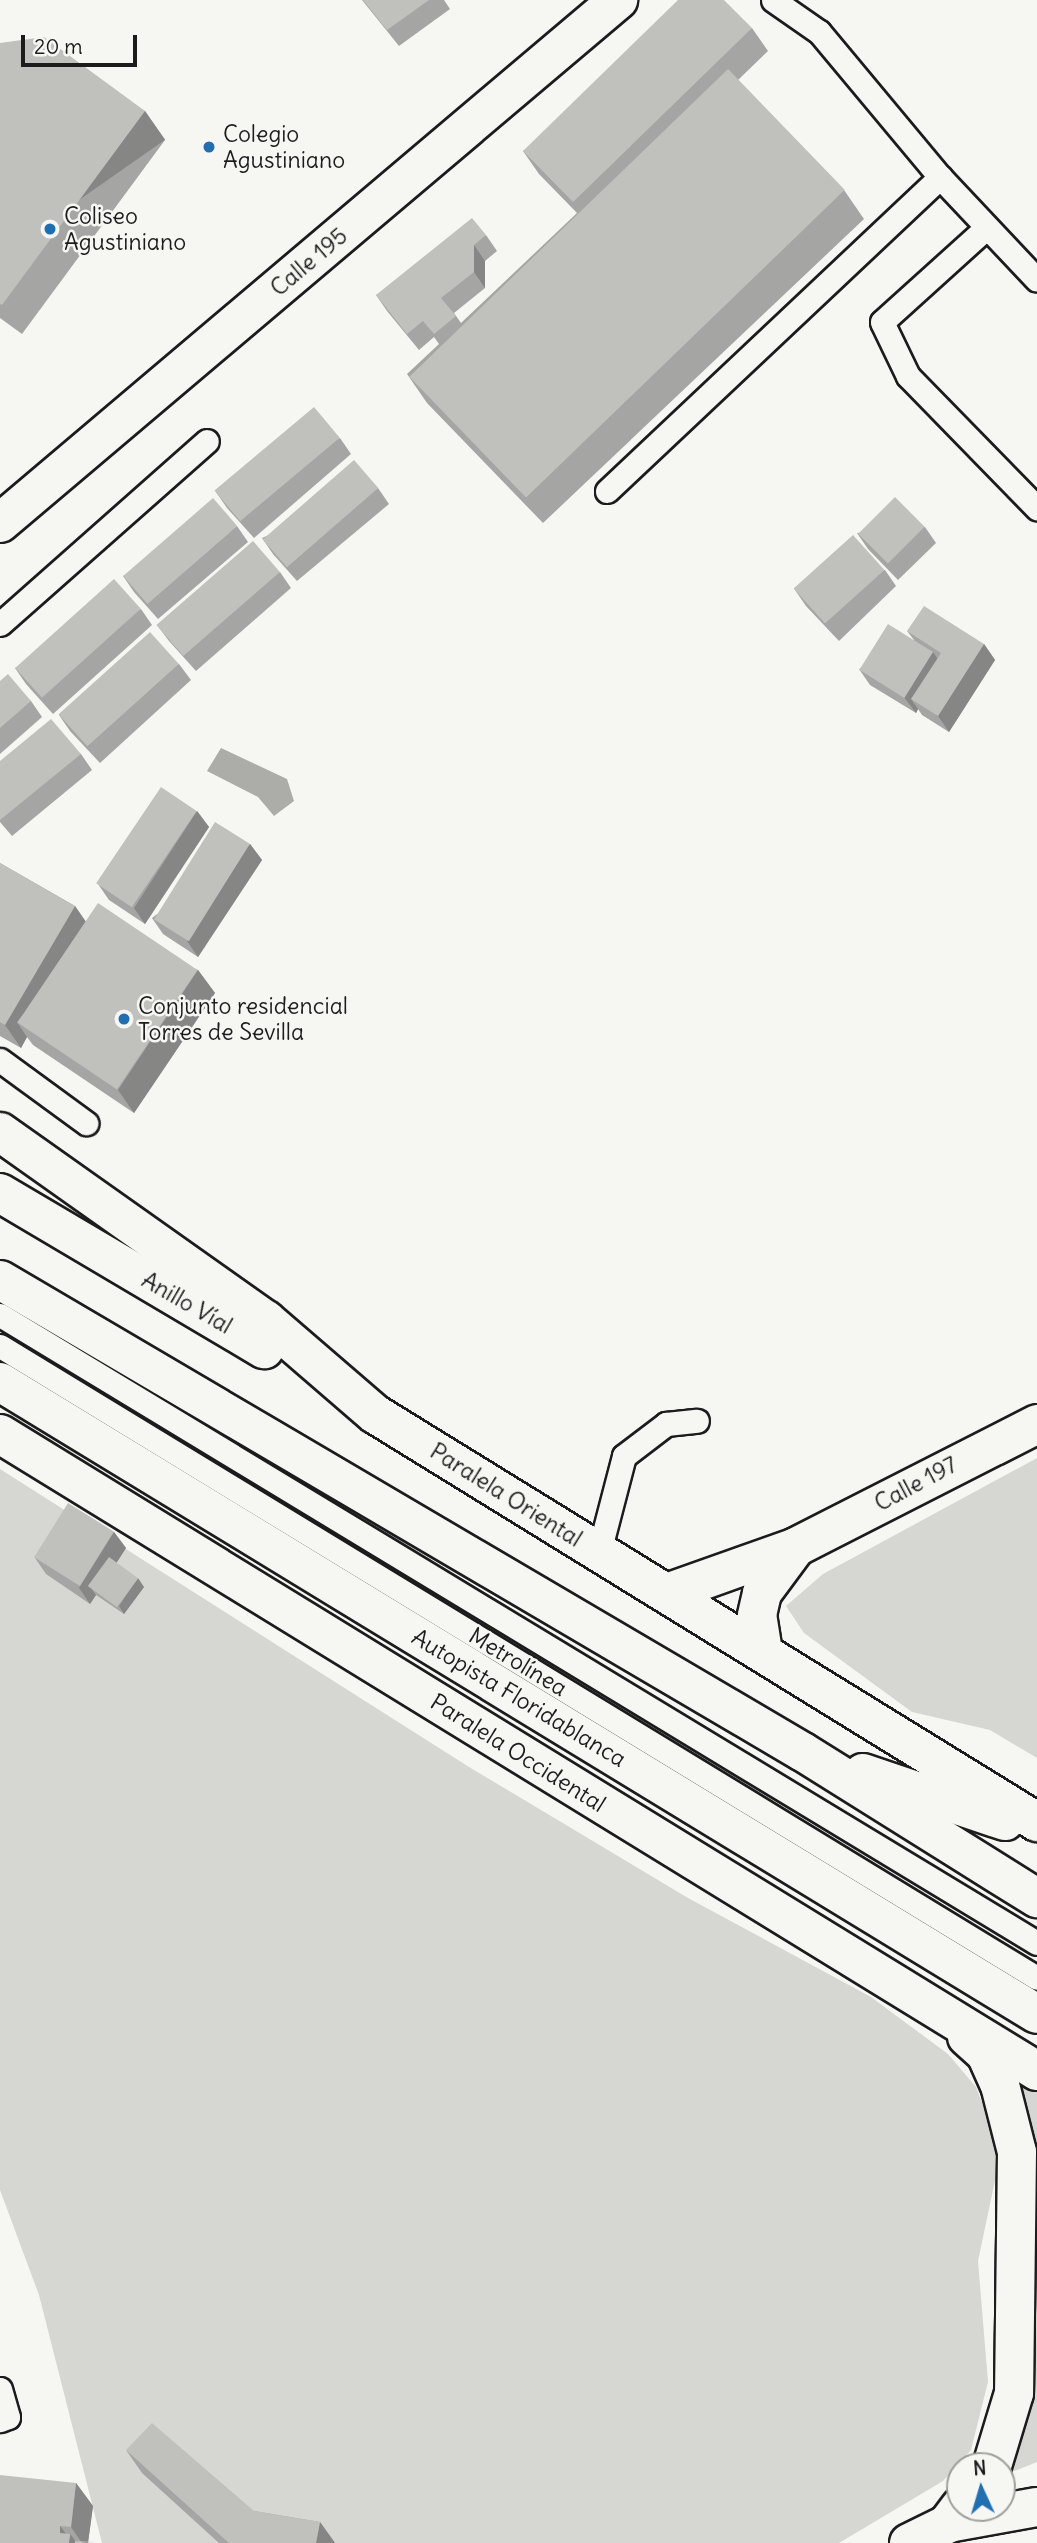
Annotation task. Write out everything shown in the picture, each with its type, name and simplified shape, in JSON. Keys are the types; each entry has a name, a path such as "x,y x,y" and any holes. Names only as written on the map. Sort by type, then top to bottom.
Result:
{"main road":[{"name":"Calle 195","path":"0,523 618,0"},
{"name":"Paralela Oriental","path":"0,1132 266,1320 375,1414 1037,1822"},
{"name":"Anillo Víal","path":"0,1193 375,1414"},
{"path":"0,1280 803,1752 1037,1898"},
{"name":"Autopista Floridablanca","path":"0,1382 1037,2014"},
{"name":"Calle 197","path":"667,1593 796,1547 1037,1424"},
{"name":"Paralela Occidental","path":"0,1434 1037,2071"},
{"name":"Calle 197","path":"763,1652 757,1615 762,1593 796,1547"},
{"path":"803,1752 1037,1831"},
{"path":"942,2014 986,2054 1017,2152 1014,2393 996,2452"},
{"path":"1016,2493 1037,2484"},
{"path":"1016,2509 1037,2507"},
{"path":"909,2543 946,2520"}],"lane":[{"path":"773,0 819,32 940,177 1037,279"},
{"path":"607,491 940,177"},
{"path":"986,228 882,321 908,376 1037,508"},
{"path":"0,624 207,441"},
{"path":"0,1060 86,1123"},
{"name":"Metrolínea","path":"0,1315 1037,1943"},
{"name":"Metrolínea","path":"0,1346 1037,1978"},
{"path":"600,1552 624,1456 666,1424 697,1421"},
{"path":"0,2389 8,2417 0,2420"}],"shaded area":[{"path":"221,748 287,779 294,801 274,816 258,797 207,771"},
{"path":"1037,1458 1037,1758 990,1730 912,1712 804,1633 786,1606 823,1574"},
{"path":"0,1469 469,1767 688,1898 871,1997 948,2054 976,2087 1001,2152 978,2261 988,2382 971,2450 946,2452 946,2478 943,2481 839,2543 102,2543 39,2295 0,2190"},
{"path":"1021,2078 1037,2088 1037,2146 1029,2122"},
{"path":"1037,2230 1037,2462 1016,2470 1016,2456 1035,2378"}],"building":[{"path":"363,0 429,0 387,30"},
{"path":"678,0 724,0 752,28 573,202 523,151"},
{"name":"Coliseo Agustiniano","path":"44,37 145,111 2,305 0,43"},
{"path":"728,69 845,190 526,498 409,377"},
{"path":"472,218 486,235 474,245 474,272 441,298 456,316 434,334 423,321 407,334 376,295"},
{"path":"314,407 340,438 240,521 214,491"},
{"path":"354,460 378,488 287,567 263,539"},
{"path":"895,497 925,527 888,563 858,534"},
{"path":"213,498 237,526 147,604 123,576"},
{"path":"853,535 884,570 825,623 794,589"},
{"path":"253,541 280,572 183,656 156,625"},
{"path":"114,579 141,609 42,698 15,668"},
{"path":"924,606 984,644 938,716 911,699 941,653 907,631"},
{"path":"888,624 933,652 904,698 859,670"},
{"path":"150,632 179,664 87,746 59,714"},
{"path":"8,674 31,701 0,728 0,681"},
{"path":"51,719 81,754 0,820 0,761"},
{"path":"161,787 197,811 132,907 96,883"},
{"path":"215,822 250,844 189,941 154,920"},
{"path":"0,863 75,906 5,1025 0,1022"},
{"name":"Conjunto residencial Torres de Sevilla","path":"98,903 197,970 117,1089 17,1022"},
{"path":"68,1503 114,1532 80,1586 34,1557"},
{"path":"109,1557 138,1578 117,1607 88,1586"},
{"path":"152,2423 254,2511 320,2522 316,2543 229,2543 126,2450"},
{"path":"0,2475 76,2483 71,2527 60,2526 60,2533 70,2534 69,2543 0,2543"}],"place":[{"name":"Colegio Agustiniano","path":"209,147"},
{"name":"Coliseo Agustiniano","path":"50,229"},
{"name":"Conjunto residencial Torres de Sevilla","path":"124,1019"}]}
